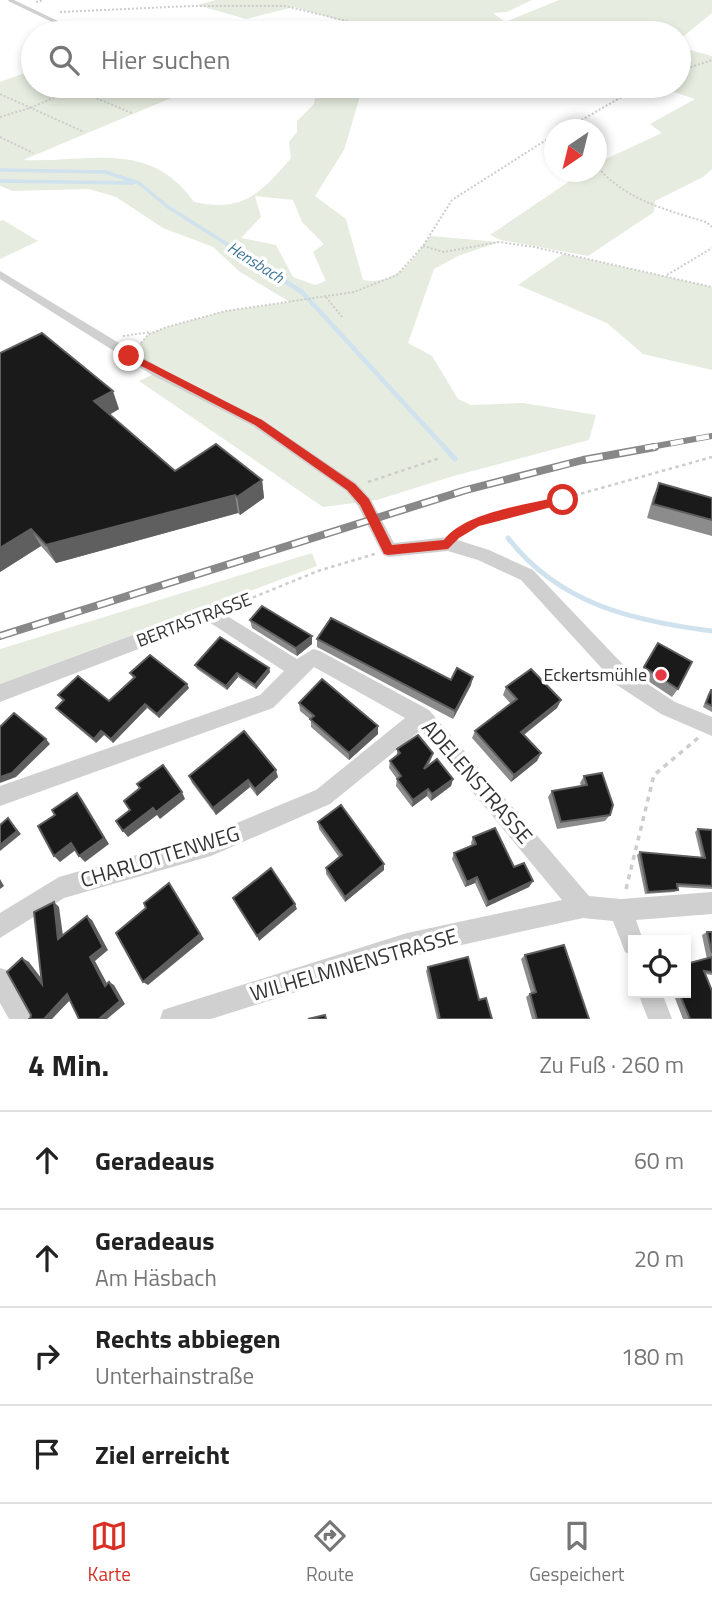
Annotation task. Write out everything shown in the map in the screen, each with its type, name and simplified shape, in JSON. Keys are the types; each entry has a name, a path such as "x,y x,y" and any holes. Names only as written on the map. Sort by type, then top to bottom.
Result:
{"street":[{"path":"0,274 129,356 258,423 351,487 365,502 388,550 448,544 483,555 527,575 624,680 668,708 712,727"},
{"path":"0,796 266,702 298,670 211,614"},
{"name":"BERTASTRASSE","path":"0,693 211,614"},
{"name":"ADELENSTRASSE","path":"298,670 313,657 422,717 583,907"},
{"name":"CHARLOTTENWEG","path":"0,926 60,888 211,845 323,797 422,717"},
{"name":"WILHELMINENSTRASSE","path":"172,1019 407,945 583,907 621,910 712,903"},
{"path":"621,910 630,935"},
{"path":"0,980 23,1019"},
{"path":"652,998 660,1019"}],"lane":[{"path":"10,0 56,21"}],"path":[{"path":"40,13 191,6 285,6 347,21"},
{"path":"691,67 711,61"},
{"path":"0,94 85,132"},
{"path":"0,117 56,98"},
{"path":"95,98 132,113"},
{"path":"583,119 620,98"},
{"path":"0,137 33,153"},
{"path":"103,339 148,333 226,311 355,292 397,275 423,246 452,200 544,142"},
{"path":"607,180 655,205 706,222 712,227"},
{"path":"423,246 444,252 499,242 522,245 712,287"},
{"path":"666,276 712,248"},
{"path":"324,297 342,317"},
{"path":"129,356 149,334 167,327"},
{"path":"448,544 454,535 476,523 712,457"},
{"path":"351,487 440,458"},
{"name":"BERTASTRASSE","path":"211,614 318,571 388,550"},
{"path":"621,910 654,775 712,727"}],"shaded area":[{"path":"216,0 532,0 507,12 493,13 504,21 341,21 294,7 246,19 197,5"},
{"path":"559,0 712,0 712,13 691,30 691,21 507,21"},
{"path":"691,50 712,56 712,169 703,177 655,201 654,212 588,256 501,240 490,235 568,182 607,182 607,158 662,133 650,124 695,99 691,98"},
{"path":"21,74 21,98 171,98 23,160 116,158 137,161 158,169 177,182 194,202 211,205 238,202 250,197 270,181 291,158 289,142 297,132 297,121 314,104 315,98 359,98 344,150 315,196 346,219 363,280 385,279 402,270 430,236 499,242 458,256 434,269 408,343 432,356 458,399 471,405 523,403 596,415 589,440 450,477 377,500 323,507 139,381 156,373 129,356 149,334 167,327 226,311 290,302 240,272 213,247 163,228 116,197 89,189 13,191 0,186 0,82","holes":["255,196 293,200 302,222 324,244 313,252 326,281 315,285 293,277 276,245 241,238 261,217"]},
{"path":"3,220 38,241 0,259 0,221"},
{"path":"563,254 712,287 712,370 643,354 607,323 518,285"},
{"path":"312,553 317,566 0,684 0,649"}],"building":[{"path":"42,333 113,391 94,401 175,471 216,444 262,480 237,497 235,495 46,545 31,529 0,548 0,353"},
{"path":"659,483 712,498 712,520 653,504"},
{"path":"262,606 312,636 296,648 250,620"},
{"path":"331,618 451,680 457,668 473,677 455,711 317,639"},
{"path":"220,637 269,668 255,685 237,673 226,686 195,665"},
{"path":"658,643 692,662 678,689 644,667"},
{"path":"150,655 187,684 157,714 145,704 111,739 101,731 94,739 56,708 64,700 58,695 78,676 109,701 135,677 130,673"},
{"path":"531,669 561,700 521,732 541,753 514,775 475,731 517,699 506,687"},
{"path":"322,679 378,726 349,753 310,719 314,716 299,703"},
{"path":"712,690 712,706 706,703"},
{"path":"14,713 46,739 12,773 0,777 0,727"},
{"path":"244,731 276,770 255,789 248,780 213,808 189,776"},
{"path":"418,735 433,753 424,769 437,759 453,779 432,794 428,789 413,800 397,779 401,776 390,761 400,753 397,749"},
{"path":"163,765 182,792 156,812 153,808 123,831 116,821 130,810 124,801 140,788 137,784"},
{"path":"602,773 613,805 610,815 561,822 552,791 587,785 584,776"},
{"path":"77,793 104,838 79,856 71,843 54,856 38,826 55,815 52,810"},
{"path":"341,805 384,864 345,897 326,868 342,855 318,822"},
{"path":"8,818 17,831 0,845 0,825"},
{"path":"495,828 514,867 524,863 533,881 488,902 477,877 467,882 454,853 476,844 473,837"},
{"path":"698,829 712,830 712,886 677,884 678,890 648,892 640,852 705,858"},
{"path":"271,868 295,904 257,936 233,898"},
{"path":"169,883 200,934 143,982 116,933 146,908 144,903"},
{"path":"54,902 58,939 87,916 103,947 90,957 105,986 109,982 120,1001 99,1019 79,1019 67,994 44,1019 30,1019 31,1015 7,972 22,958 42,984 34,912"},
{"path":"707,932 712,932 712,953"},
{"path":"564,945 589,1019 537,1019 530,994 536,992 525,955"},
{"path":"468,957 479,1000 486,998 492,1019 440,1019 428,967"},
{"path":"712,957 712,972 704,971 712,991 712,1019 690,1019 681,998 691,998 691,963"},
{"path":"325,1015 326,1019 308,1019"}],"waterway":[{"name":"Hensbach","path":"0,170 105,172 139,183 168,207 249,258"},
{"path":"0,181 133,183"},
{"name":"Hensbach","path":"246,257 302,292 445,448"},
{"name":"Hensbach","path":"444,447 455,459"},
{"name":"Hensbach","path":"508,538 528,561 550,579 600,606 654,622 712,631"}],"railway":[{"path":"645,448 712,436"},
{"path":"0,636 466,490 583,460 655,447"}],"place":[{"name":"Eckertsmühle","path":"661,675"}],"route":[{"path":"129,356 258,423 351,487 365,502 388,550 448,544 454,535 476,523 563,500"}]}
